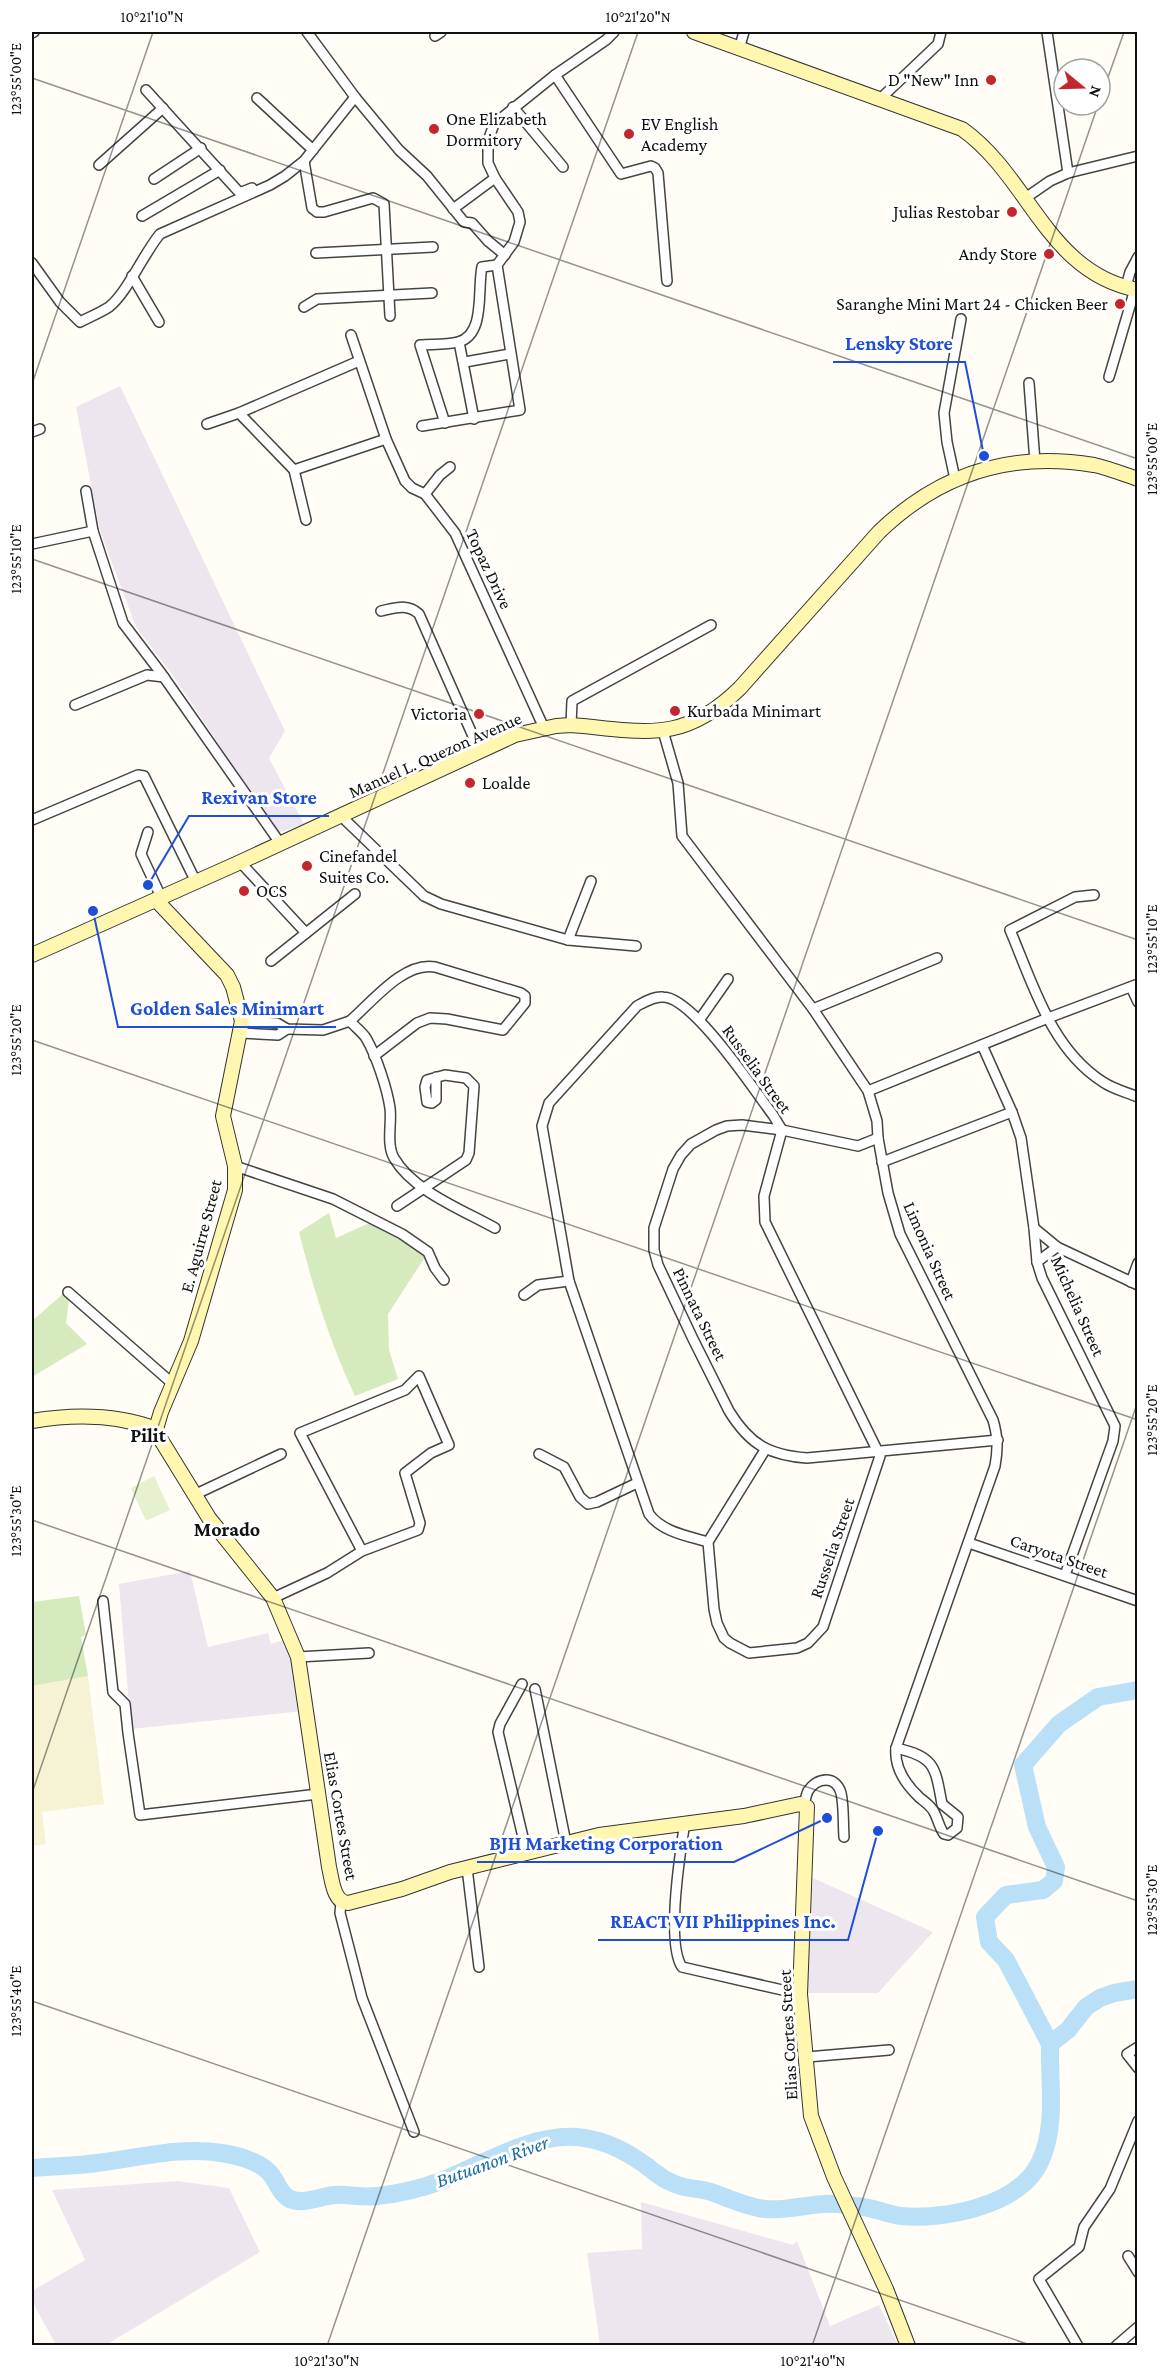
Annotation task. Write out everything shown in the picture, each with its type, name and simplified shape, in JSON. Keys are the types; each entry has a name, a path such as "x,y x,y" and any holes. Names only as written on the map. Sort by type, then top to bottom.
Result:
{"street":[{"path":"307,32 399,150 427,176 464,222 472,223 505,255"},
{"path":"445,423 420,345 459,342 470,335 476,325 482,267 497,265 514,242 520,222 518,212 495,178 488,163 488,141 494,124 513,107 614,32"},
{"path":"694,32 962,129 980,142 997,159 1069,255 1110,283 1133,289"},
{"path":"739,48 744,32"},
{"path":"880,99 938,44 941,32"},
{"path":"1047,32 1068,173"},
{"path":"555,75 621,174 651,166 658,173 667,281"},
{"path":"146,90 240,191 269,180 278,181"},
{"path":"32,263 60,302 80,322 110,306 160,234 278,181 304,161 356,97"},
{"path":"257,98 313,150"},
{"path":"513,107 563,167"},
{"path":"99,165 163,108"},
{"path":"154,179 201,148"},
{"path":"1024,198 1050,181 1068,173 1137,156"},
{"path":"304,161 312,208 317,212 373,198 384,204 390,316"},
{"path":"142,216 220,170"},
{"path":"453,209 495,178"},
{"path":"316,253 434,247"},
{"path":"1109,377 1133,289 1130,272 1137,257"},
{"path":"422,426 520,410 497,265"},
{"path":"132,276 159,322"},
{"path":"304,307 317,299 432,292"},
{"path":"955,479 947,442 944,413 961,319"},
{"name":"Topaz Drive","path":"351,334 386,439 405,481 412,488 425,494 455,533 544,728"},
{"path":"459,342 465,362 474,419"},
{"path":"465,362 510,354"},
{"path":"207,423 239,413 359,362"},
{"path":"1029,383 1035,462"},
{"path":"239,413 294,470 306,520"},
{"path":"294,470 386,439"},
{"name":"Manuel L. Quezon Avenue","path":"32,955 515,735 571,725 663,731 700,720 725,703 879,531 901,511 929,491 955,479 1000,464 1035,462 1095,466 1137,479"},
{"path":"425,494 450,467"},
{"path":"86,491 93,531 123,623 164,677 280,843"},
{"path":"32,544 93,531"},
{"path":"381,611 404,607 419,614 480,752"},
{"path":"571,725 572,701 711,625"},
{"path":"75,705 147,675 164,677"},
{"name":"Limonia Street","path":"663,731 678,783 682,836 813,1009 868,1091 877,1121 888,1193 900,1234 993,1420 998,1440 995,1466 896,1748"},
{"path":"32,820 138,775 144,776 196,882"},
{"path":"341,816 424,896 441,904 568,940 636,946"},
{"path":"148,832 141,854 158,898"},
{"path":"240,862 306,933"},
{"path":"568,940 591,881"},
{"path":"271,961 355,894"},
{"path":"1094,895 1076,897 1010,930 1057,1037 1089,1072 1104,1083 1137,1097"},
{"name":"E. Aguirre Street","path":"156,1429 197,1320 236,1190 235,1166 223,1116 242,1027 233,987 227,975 158,898"},
{"path":"813,1009 937,958"},
{"path":"242,1027 277,1023 288,1029 323,1030 350,1021 402,974 422,966 435,967 521,993 526,1000 505,1029 501,1031 447,1018 430,1018 417,1023 374,1056"},
{"path":"700,1019 728,979"},
{"path":"868,1091 1048,1018 1134,986 1137,1002"},
{"name":"Russelia Street","path":"664,996 679,1001 700,1019 782,1130 764,1196 765,1222 878,1450 880,1460 823,1627 808,1642 796,1648 749,1653 724,1638 714,1609 708,1542 666,1529 655,1523 649,1514 569,1281 542,1126 549,1103 627,1017 643,1003 664,996"},
{"path":"350,1021 364,1036 374,1056 390,1107 390,1140 393,1156 407,1174 423,1188 495,1228"},
{"name":"Michelia Street","path":"982,1046 1012,1112 1022,1146 1037,1262 1042,1278 1115,1426 1113,1440 1065,1575"},
{"path":"398,1206 466,1160 469,1153 474,1086 466,1077 436,1077"},
{"path":"882,1162 1012,1112"},
{"name":"Pinnata Street","path":"878,1138 858,1146 782,1130 742,1125 716,1130 691,1144 673,1168 652,1238 658,1265 729,1411 740,1428 765,1450 791,1457 807,1458 998,1440"},
{"path":"235,1166 333,1198 402,1234 428,1252 435,1268 444,1280"},
{"path":"1034,1228 1057,1247 1134,1283 1137,1263"},
{"path":"1037,1262 1046,1252 1057,1247"},
{"path":"524,1295 538,1285 569,1281"},
{"path":"68,1292 174,1384"},
{"path":"273,1598 327,1573 362,1551 418,1530 420,1524 405,1473 431,1454 449,1445 419,1376 405,1390 300,1433 362,1551"},
{"path":"32,1421 86,1416 108,1417 132,1420 156,1429"},
{"name":"Elias Cortes Street","path":"156,1429 194,1495 273,1598 298,1657 329,1867 337,1898 341,1902 348,1903 402,1889 467,1868 600,1834 748,1815 804,1805 808,1810 800,1994 811,2116 834,2177 886,2289 908,2346"},
{"path":"708,1542 765,1450"},
{"path":"194,1495 281,1454"},
{"path":"539,1454 564,1467 580,1497 588,1504 637,1483"},
{"name":"Caryota Street","path":"969,1543 1137,1601"},
{"path":"103,1601 113,1692 125,1704 140,1815 318,1794"},
{"path":"298,1657 369,1653"},
{"path":"522,1684 498,1732 527,1854"},
{"path":"535,1689 566,1843"},
{"path":"896,1748 922,1755 930,1762 938,1807 912,1791 901,1775 895,1760 896,1748"},
{"path":"804,1805 808,1790 822,1779 830,1779 841,1791 844,1836"},
{"path":"685,1822 680,1860 675,1950 682,1968 800,1994"},
{"path":"467,1868 479,1967"},
{"path":"341,1902 340,1913 362,1998 414,2132"},
{"path":"1137,2047 1128,2051 1127,2054 1137,2068"},
{"path":"807,2057 889,2050"},
{"path":"1078,2346 1039,2279 1079,2247 1084,2227 1110,2189 1137,2121"},
{"path":"1128,2256 1137,2270"},
{"path":"1118,2345 1137,2327"}],"shaded area":[{"path":"120,386 285,731 269,758 304,824 278,833 174,677 136,627 100,531 76,407"},
{"path":"190,1571 208,1647 268,1633 271,1644 287,1639 303,1711 131,1729 119,1584"},
{"path":"88,1676 104,1804 42,1812 46,1844 32,1846 32,1686"},
{"path":"813,1878 933,1932 878,1993 804,1993"},
{"path":"177,2181 229,2188 260,2252 106,2345 56,2345 32,2301 32,2291 85,2260 52,2190"},
{"path":"641,2202 793,2245 797,2241 830,2326 879,2305 898,2345 600,2345 587,2253 642,2249"}],"green space":[{"path":"329,1213 336,1238 374,1221 425,1257 388,1314 389,1350 398,1379 355,1396 323,1315 299,1232"},
{"path":"64,1293 69,1299 66,1323 87,1344 32,1377 32,1321"},
{"path":"154,1476 170,1510 146,1521 131,1488"},
{"path":"79,1596 86,1635 81,1637 88,1676 32,1686 32,1602"}],"waterway":[{"path":"1050,2044 1006,1960 989,1942 985,1917 1006,1895 1043,1890 1054,1881 1056,1867 1037,1827 1023,1765 1059,1724 1098,1697 1138,1690"},
{"name":"Butuanon River","path":"32,2168 89,2164 175,2152 206,2151 244,2158 258,2164 270,2173 285,2196 293,2200 305,2201 335,2195 393,2194 441,2181 525,2145 560,2137 577,2137 617,2148 677,2185 703,2190 758,2208 780,2209 832,2204 866,2207 889,2214 919,2217 959,2212 979,2207 1016,2190 1030,2177 1040,2162 1049,2134 1050,2044 1068,2030 1086,2007 1100,1998 1138,1989"}],"place":[{"name":"D \"New\" Inn","path":"991,80"},
{"name":"One Elizabeth Dormitory","path":"434,129"},
{"name":"EV English Academy","path":"629,134"},
{"name":"Julias Restobar","path":"1012,212"},
{"name":"Andy Store","path":"1049,254"},
{"name":"Saranghe Mini Mart 24 - Chicken Beer","path":"1120,304"},
{"name":"Lensky Store","path":"984,456"},
{"name":"Kurbada Minimart","path":"675,711"},
{"name":"Victoria","path":"479,714"},
{"name":"Loalde","path":"470,783"},
{"name":"Cinefandel Suites Co.","path":"307,866"},
{"name":"Rexivan Store","path":"148,885"},
{"name":"OCS","path":"244,891"},
{"name":"Golden Sales Minimart","path":"93,911"},
{"name":"BJH Marketing Corporation","path":"827,1818"},
{"name":"REACT VII Philippines Inc.","path":"878,1831"}],"district":[{"name":"Pilit","path":"148,1435"},
{"name":"Morado","path":"227,1529"}]}
